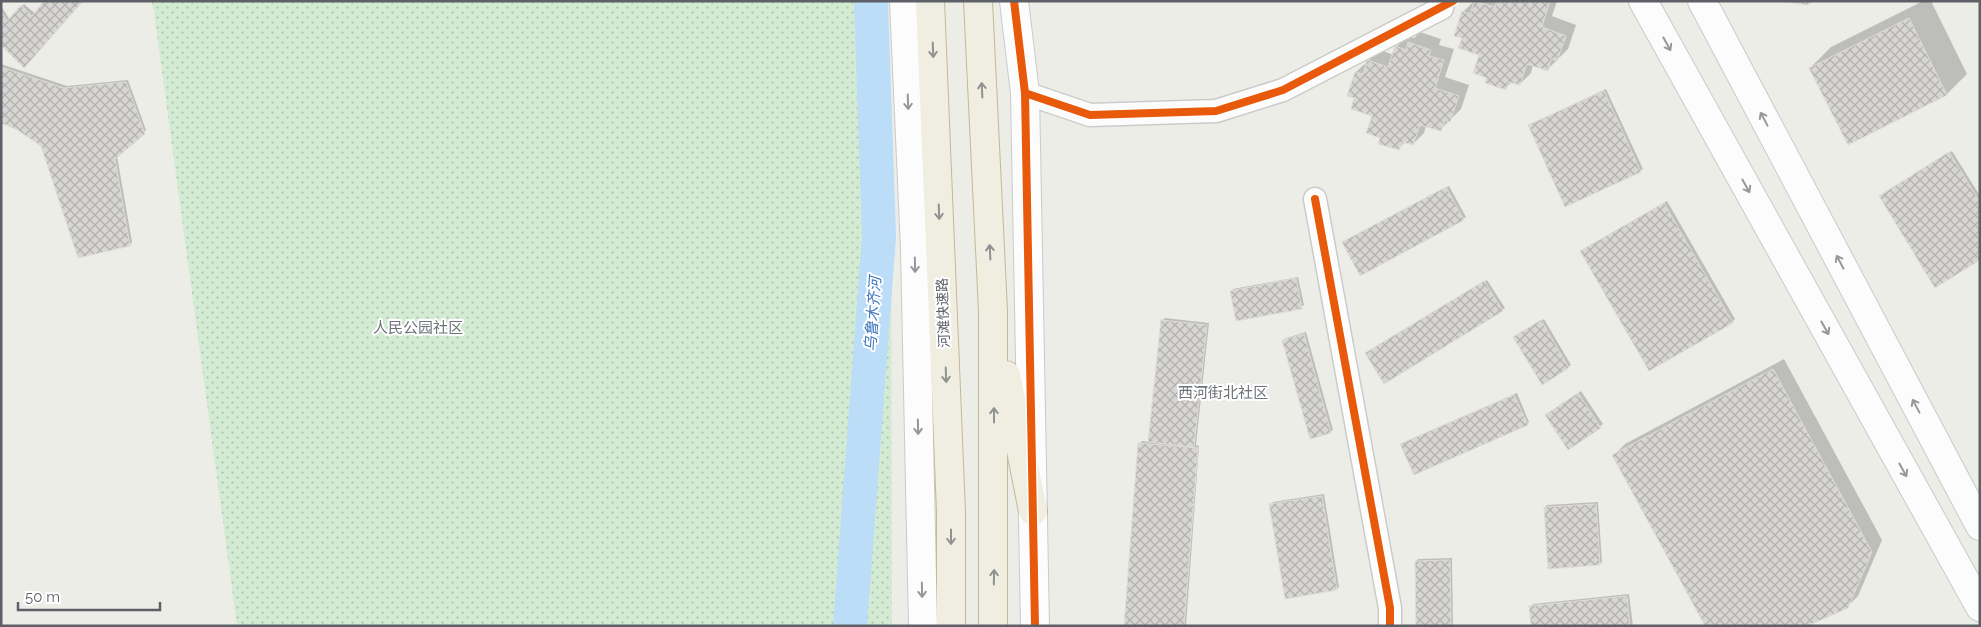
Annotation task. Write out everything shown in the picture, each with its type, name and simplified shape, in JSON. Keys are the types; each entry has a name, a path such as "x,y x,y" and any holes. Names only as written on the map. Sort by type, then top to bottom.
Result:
{"highway":[{"name":"河滩快速路","path":"930,1 951,512 951,626"},
{"path":"978,1 993,311 993,626"},
{"path":"993,311 1033,510"}],"main road":[{"path":"904,1 914,249 923,626"},
{"path":"1014,1 1025,93 1035,626"},
{"path":"1643,1 1980,607"},
{"path":"1702,1 1980,526"}],"street":[{"path":"1025,93 1090,115 1216,111 1283,90 1442,8"},
{"path":"1315,199 1390,608 1390,626"}],"green space":[{"path":"151,1 878,1 891,198 892,626 237,626"}],"building":[{"path":"44,1 83,1 24,68 1,45 1,11 7,21 21,5 32,16"},
{"path":"1474,1 1495,7 1497,1 1550,1 1542,27 1566,36 1557,61 1551,59 1548,71 1527,64 1520,85 1508,82 1506,90 1485,83 1487,78 1473,73 1479,55 1458,48 1462,38 1454,36 1462,11 1470,14"},
{"path":"1780,1 1813,1 1808,5"},
{"path":"1909,18 1947,95 1848,145 1809,68"},
{"path":"1408,42 1431,50 1429,56 1444,60 1435,88 1459,96 1450,122 1445,120 1441,131 1420,125 1413,145 1402,142 1399,150 1378,144 1380,138 1366,133 1372,116 1351,109 1354,98 1347,96 1355,72 1363,74 1367,60 1388,67 1395,46 1406,50"},
{"path":"1,67 64,88 126,82 145,134 115,159 130,246 78,258 41,146 16,129 1,123"},
{"path":"1604,91 1641,172 1565,207 1528,125"},
{"path":"1949,152 1980,202 1980,260 1935,288 1879,196"},
{"path":"1446,187 1464,220 1360,276 1342,242"},
{"path":"1664,203 1733,323 1649,371 1580,251"},
{"path":"1296,278 1302,309 1236,321 1230,291"},
{"path":"1484,281 1503,311 1384,384 1365,353"},
{"path":"1161,320 1207,325 1194,447 1148,442"},
{"path":"1541,320 1569,368 1542,385 1513,337"},
{"path":"1304,334 1331,433 1310,439 1282,340"},
{"path":"1773,369 1872,552 1848,608 1807,626 1705,626 1612,455"},
{"path":"1578,393 1601,428 1568,450 1545,415"},
{"path":"1514,395 1528,425 1414,475 1400,444"},
{"path":"1138,443 1198,448 1184,626 1124,626"},
{"path":"1322,496 1337,590 1285,599 1269,504"},
{"path":"1596,504 1600,565 1548,569 1544,507"},
{"path":"1450,560 1451,626 1416,626 1415,561"},
{"path":"1627,596 1630,626 1531,626 1529,606"}],"waterway":[{"name":"乌鲁木齐河","path":"850,626 879,236 871,1"}],"cycle path":[{"path":"1014,1 1025,93 1035,626"},
{"path":"1025,93 1090,115 1216,111 1283,90 1453,1"},
{"path":"1315,199 1390,608 1390,626"}],"district":[{"name":"人民公园社区","path":"418,328"},
{"name":"西河街北社区","path":"1223,393"}]}
